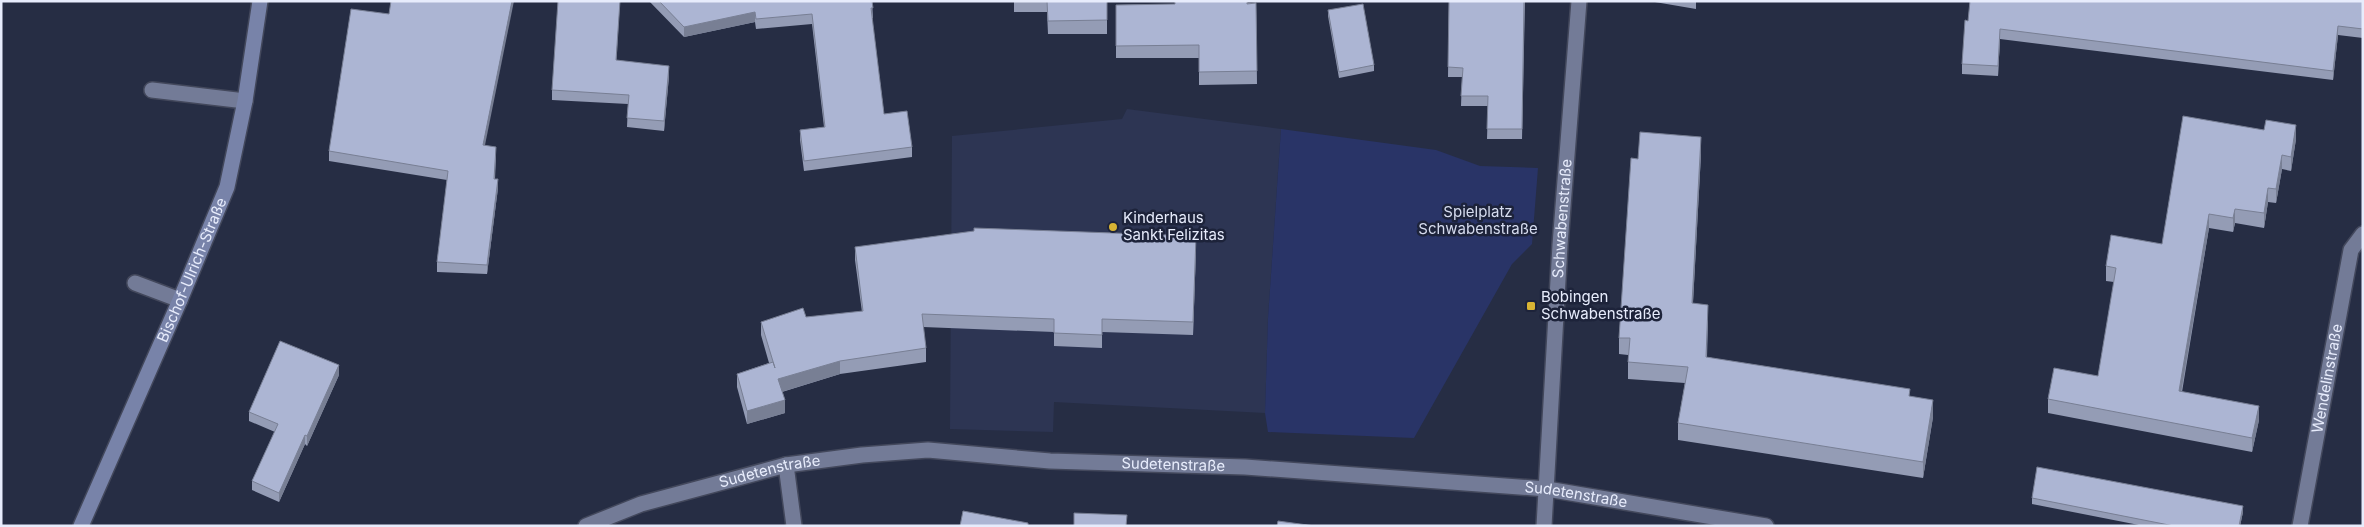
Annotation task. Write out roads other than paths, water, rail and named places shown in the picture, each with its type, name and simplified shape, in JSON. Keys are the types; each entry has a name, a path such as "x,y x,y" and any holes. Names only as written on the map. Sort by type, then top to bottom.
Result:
{"street":[{"name":"Bischof-Ulrich-Straße","path":"81,526 180,300 227,187 245,101 260,1"},
{"name":"Schwabenstraße","path":"1544,526 1560,245 1578,1"},
{"path":"152,90 245,101"},
{"name":"Wendelinstraße","path":"2300,526 2351,250 2363,234"},
{"path":"135,283 180,300"},
{"name":"Sudetenstraße","path":"586,526 641,504 786,465 862,455 928,450 1050,461 1245,468 1547,489 1766,526"},
{"path":"786,465 794,526"}],"place":[{"name":"Kinderhaus Sankt Felizitas","path":"1113,227"},
{"name":"Bobingen Schwabenstraße","path":"1531,306"}],"park label":[{"name":"Spielplatz Schwabenstraße","path":"1478,220"}]}
